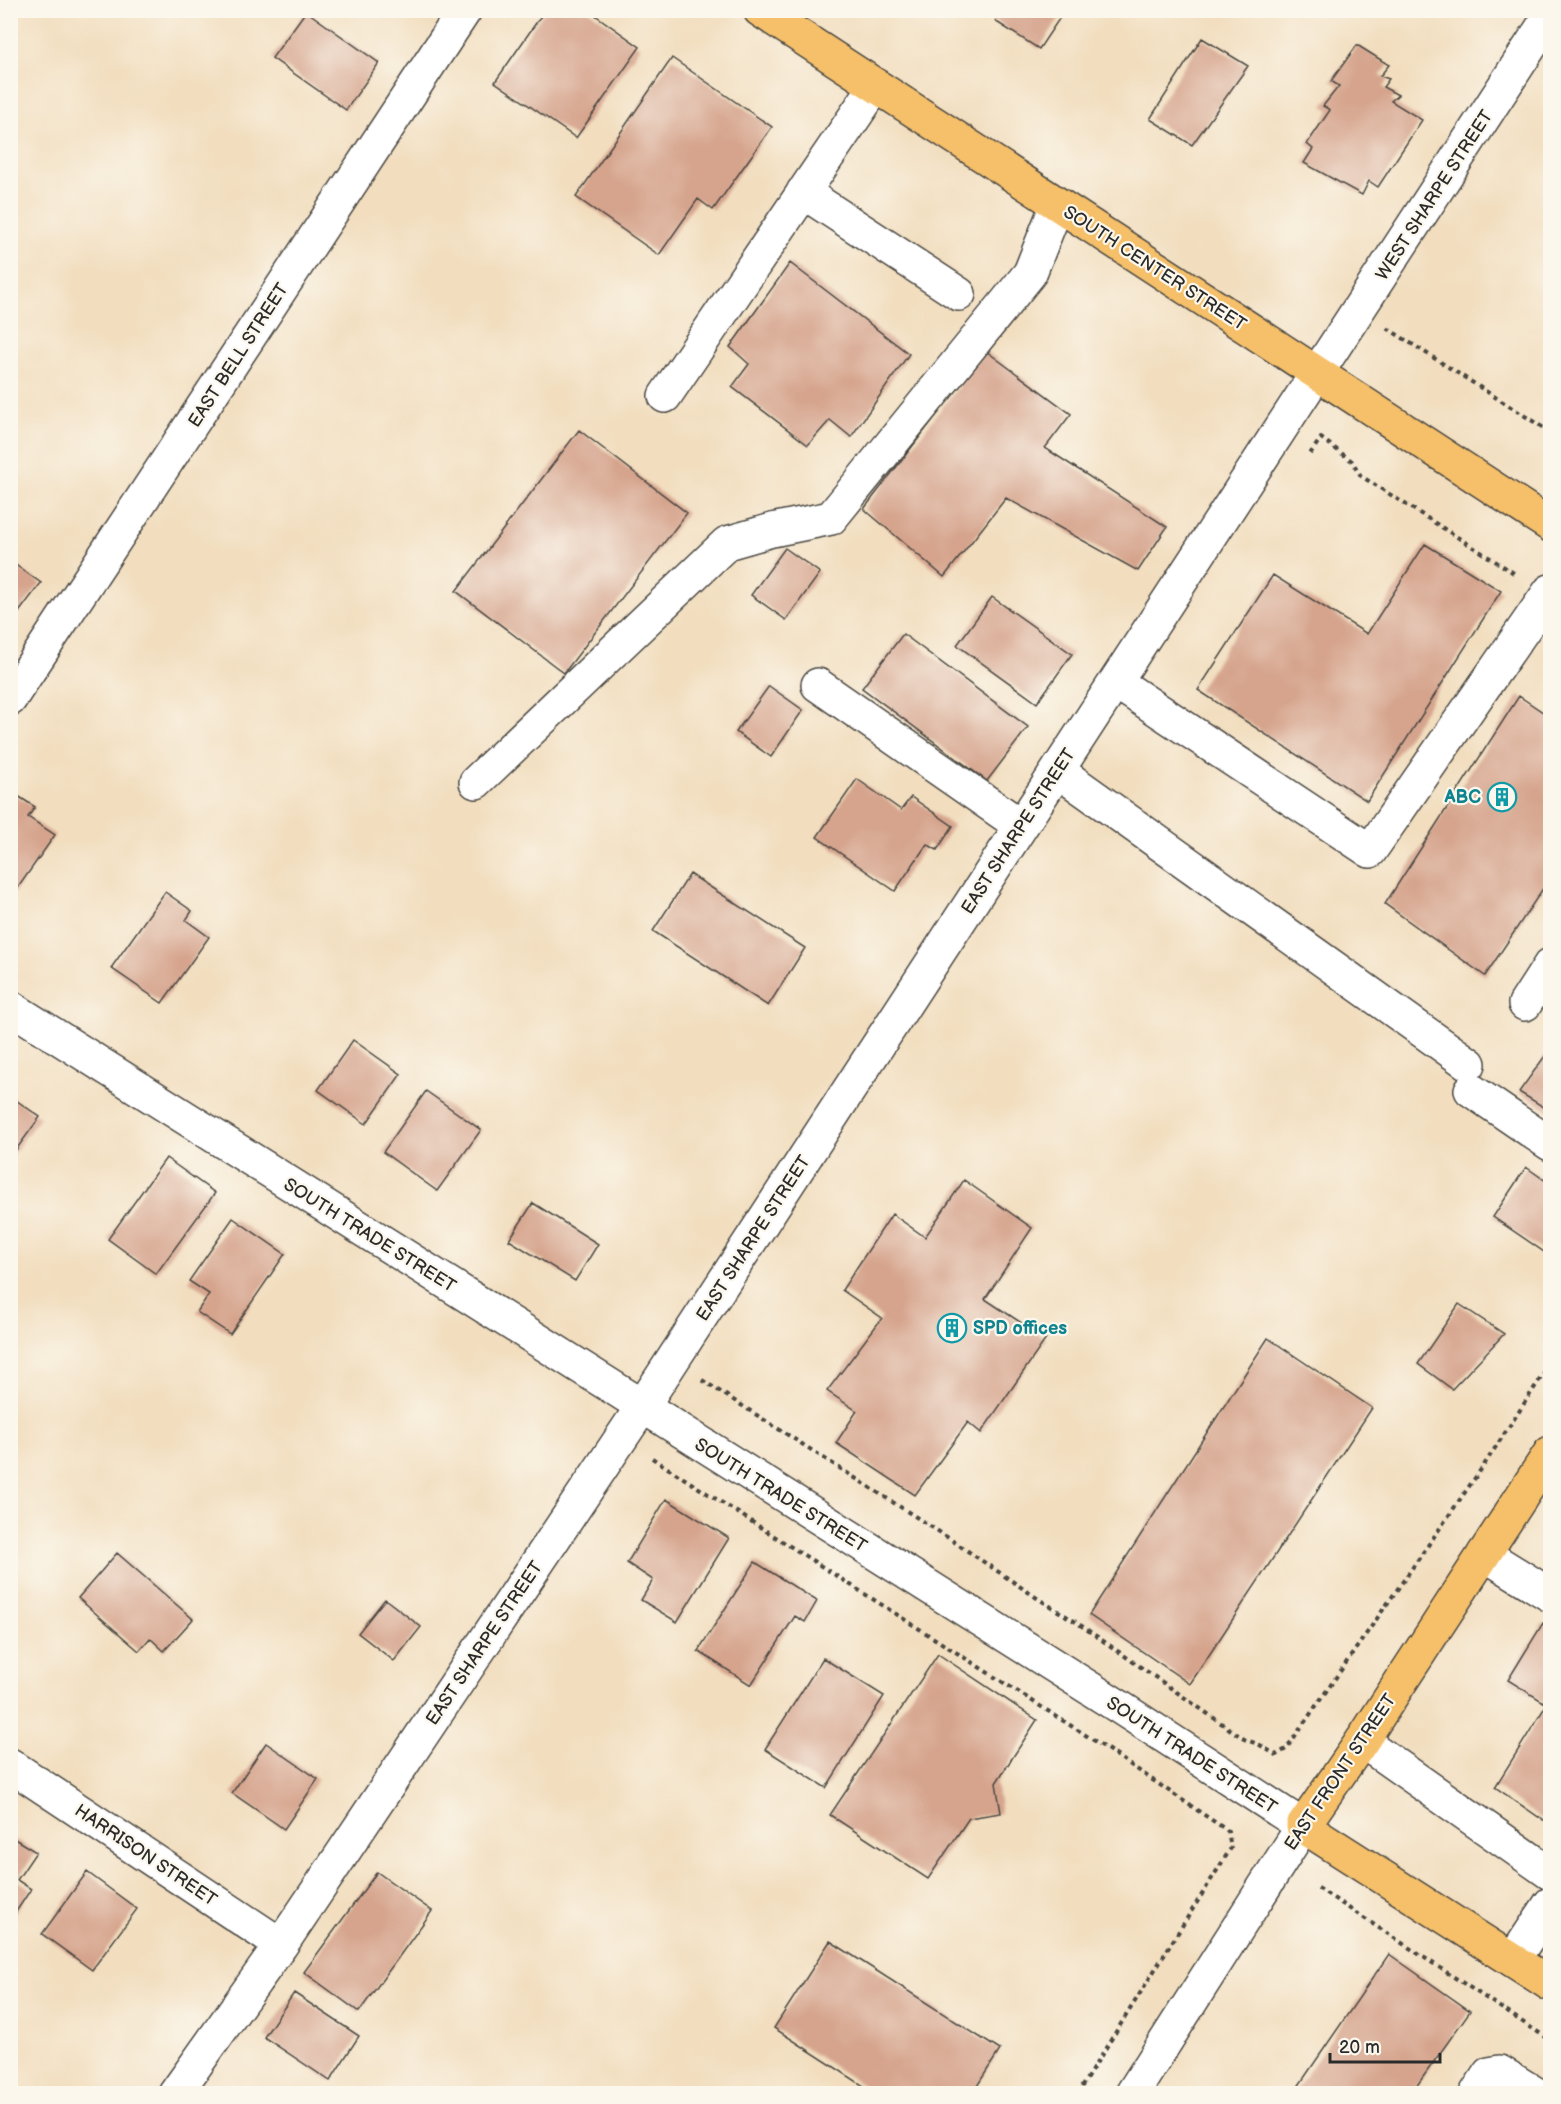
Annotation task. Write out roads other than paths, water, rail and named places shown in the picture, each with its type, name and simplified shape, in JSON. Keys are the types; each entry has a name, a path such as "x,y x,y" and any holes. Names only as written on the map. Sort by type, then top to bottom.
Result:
{"main road":[{"name":"SOUTH CENTER STREET","path":"760,10 1551,525"},
{"name":"EAST FRONT STREET","path":"1303,1826 1362,1742 1551,1453"},
{"name":"SOUTH TRADE STREET","path":"1303,1826 1551,1984"}],"street":[{"name":"EAST BELL STREET","path":"10,699 465,10"},
{"name":"WEST SHARPE STREET","path":"1317,374 1551,16"},
{"path":"665,396 875,87"},
{"path":"803,192 959,294"},
{"path":"476,782 727,543 772,530 831,518 1030,273 1057,205"},
{"name":"EAST SHARPE STREET","path":"175,2094 281,1945 642,1407 1317,374"},
{"path":"1116,682 1370,851 1549,593"},
{"path":"818,685 1021,826"},
{"path":"1058,771 1470,1077 1551,1144"},
{"name":"SOUTH TRADE STREET","path":"10,1007 1121,1708 1303,1826"},
{"path":"1484,1554 1551,1595"},
{"path":"1362,1742 1551,1873"},
{"name":"HARRISON STREET","path":"10,1765 281,1945"},
{"name":"EAST FRONT STREET","path":"1132,2094 1303,1826"},
{"path":"1513,1960 1551,1904"},
{"path":"1476,2094 1489,2074 1500,2072 1536,2094"}],"place":[{"name":"ABC","path":"1502,797"},
{"name":"SPD offices","path":"952,1328"}]}
